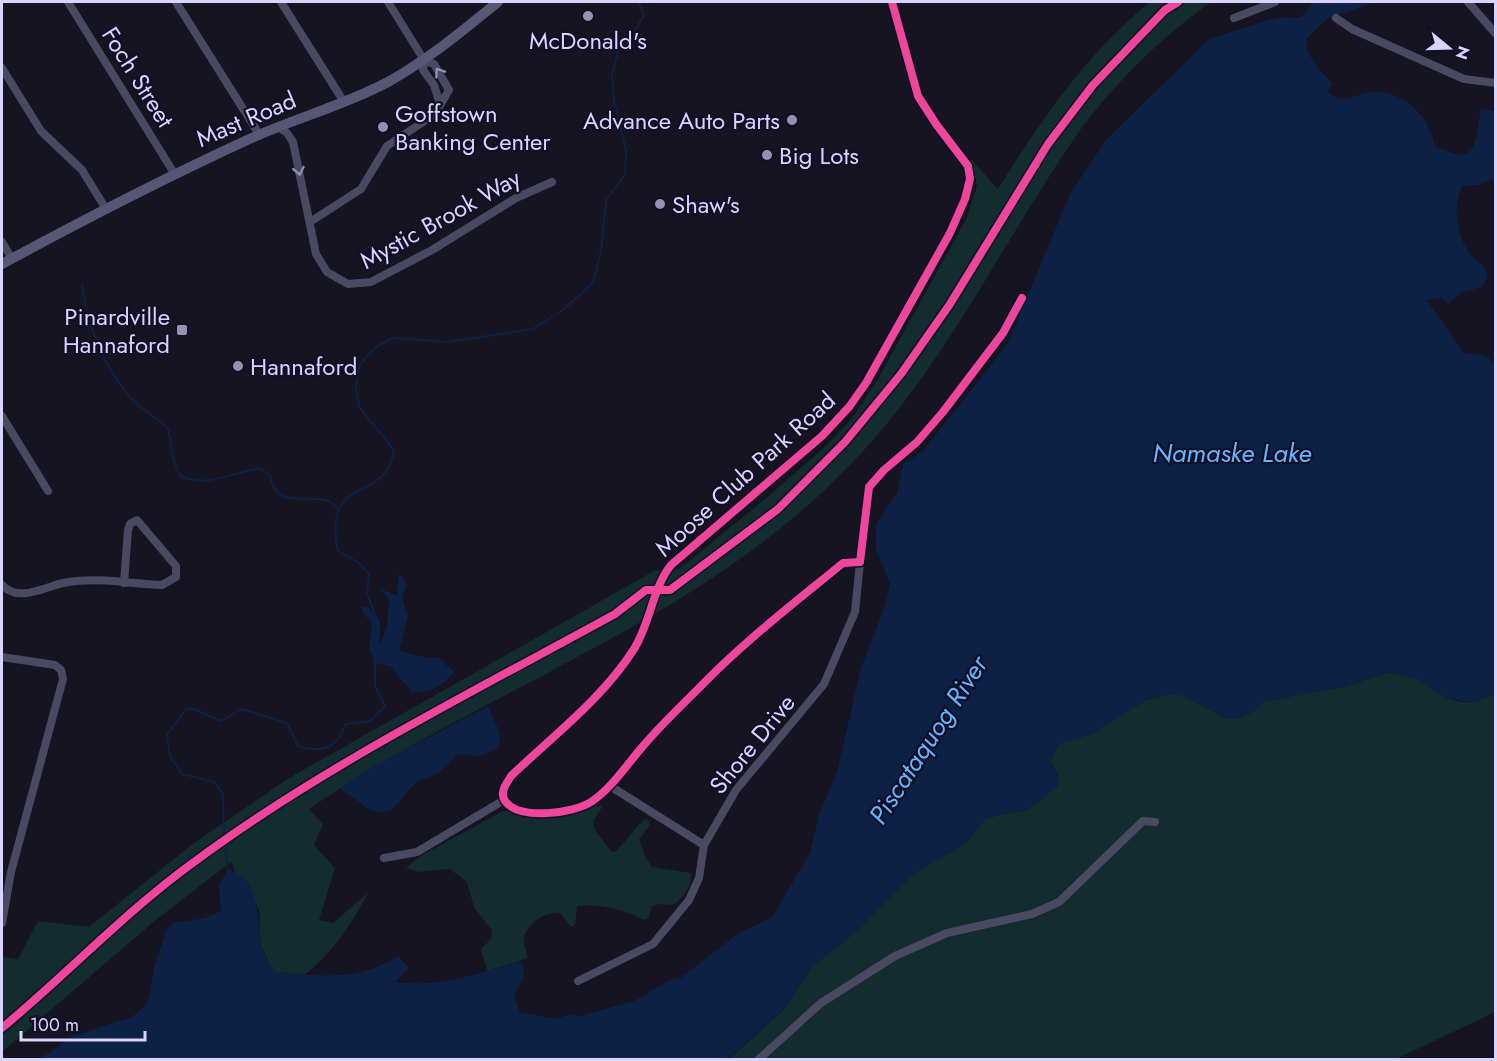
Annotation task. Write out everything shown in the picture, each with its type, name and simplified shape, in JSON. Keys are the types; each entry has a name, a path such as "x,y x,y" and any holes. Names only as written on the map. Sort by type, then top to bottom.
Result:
{"main road":[{"name":"Mast Road","path":"2,264 174,173 259,134 344,102 387,82 424,60 498,2"}],"street":[{"name":"Foch Street","path":"68,2 174,173"},
{"path":"176,2 259,134"},
{"path":"281,2 344,102"},
{"path":"310,222 361,189 387,146 435,114 448,90 434,64 424,60 388,2"},
{"name":"Moose Club Park Road","path":"504,800 503,789 511,776 580,711 627,659 643,634 660,581 671,565 822,436 849,407 866,383 950,233 969,188 968,166 918,96 892,2"},
{"path":"1234,18 1275,2"},
{"path":"1468,2 1496,34"},
{"path":"1336,18 1352,29 1464,79 1496,83"},
{"path":"424,60 423,70 434,85 440,104"},
{"path":"2,68 41,131 82,170 106,209"},
{"name":"Mystic Brook Way","path":"278,127 287,133 293,142 316,254 327,272 340,282 364,284 432,250 516,198 552,182"},
{"path":"2,242 12,259"},
{"path":"384,858 417,852 504,800 521,810 558,812 585,805 610,786 645,743 727,659 843,563 860,562 869,487 928,431 1003,333 1022,298"},
{"path":"2,416 48,491"},
{"path":"2,585 12,592 23,593 71,581 124,583 166,584 173,580 177,573 174,562 137,520 130,524 128,531 124,583"},
{"name":"Shore Drive","path":"704,845 747,776 824,684 855,612 860,562"},
{"path":"2,657 55,665 61,670 63,679 11,872 2,923"},
{"path":"578,981 653,944 693,892 702,864 704,845 610,786"},
{"path":"758,1059 821,1003 903,952 947,933 1032,914 1059,902 1143,821 1155,822"},
{"path":"2,871 11,872"}],"green space":[{"path":"1150,2 1211,2 1147,55 1090,117 1056,165 923,376 877,436 851,464 792,519 728,568 660,611 377,766 309,809 323,824 314,845 335,868 319,920 333,923 369,892 341,937 315,966 304,975 276,972 270,967 259,939 260,914 248,883 235,872 231,862 157,919 2,1052 2,957 18,959 38,921 89,927 194,843 289,778 654,571 679,569 827,445 853,417 879,377 967,217 977,185 971,159 998,189 1066,89 1105,43"},
{"path":"1389,672 1414,678 1454,700 1463,702 1483,699 1495,692 1495,1012 1394,1060 728,1060 785,1008 813,966 859,929 916,871 955,850 969,839 986,818 1026,810 1057,787 1058,775 1050,761 1059,744 1146,700 1164,695 1182,695 1226,718 1236,719 1254,711 1264,701 1343,687"},
{"path":"595,806 603,806 593,821 595,830 611,851 615,852 646,818 649,821 650,825 639,839 652,867 691,873 689,887 677,902 673,905 652,906 648,919 643,920 630,913 611,908 583,905 577,907 575,925 571,927 560,913 548,914 528,928 524,944 528,958 487,971 481,949 491,939 492,931 474,907 467,882 450,869 418,872 406,868 419,857 503,811 552,818 579,813"}],"water":[{"name":"Namaske Lake","path":"1314,2 1375,2 1327,19 1306,39 1311,57 1332,84 1328,92 1334,96 1345,99 1375,92 1397,96 1407,102 1422,117 1435,146 1460,154 1467,153 1472,148 1481,109 1495,111 1495,178 1479,185 1462,186 1457,203 1458,222 1466,248 1486,270 1486,279 1482,287 1463,292 1448,304 1441,298 1427,300 1464,353 1485,355 1495,364 1495,692 1475,703 1446,698 1417,679 1389,672 1343,687 1264,701 1254,711 1236,719 1226,718 1182,695 1164,695 1146,700 1093,734 1059,744 1050,761 1060,782 1057,787 1026,810 986,818 969,839 955,850 916,872 859,929 813,966 785,1008 728,1059 39,1060 72,1036 132,1017 144,1007 149,997 154,968 167,929 173,923 205,918 221,911 219,886 228,869 242,877 251,888 256,902 262,947 267,961 276,972 324,976 354,974 398,956 409,968 395,982 427,983 458,979 520,961 524,975 514,995 520,1012 555,1019 572,1014 577,1017 634,1001 675,977 679,979 739,933 772,917 810,853 819,815 837,772 861,668 885,606 890,584 876,549 876,524 897,493 903,464 924,450 1008,343 1070,194 1106,140 1209,39 1281,17 1300,18"},
{"path":"399,573 407,584 402,597 408,616 399,651 428,658 438,657 454,672 440,685 430,690 412,692 390,666 377,664 369,649 372,622 364,615 362,607 368,607 380,620 380,645 387,626 389,599 379,588 397,596"},
{"path":"488,706 500,733 499,748 479,756 459,754 437,774 416,782 392,810 381,813 367,808 340,788 365,771"}],"waterway":[{"path":"376,616 367,594 369,574 359,563 338,551 335,526 339,509 346,499 379,479 388,467 394,450 359,407 356,386 360,364 376,347 393,338 448,342 533,329 564,309 593,283 601,251 606,201 625,174 626,150 614,101 612,76 619,47 635,31 644,15 638,2"},
{"path":"82,285 88,316 105,360 132,399 168,428 174,461 180,476 200,481 259,468 270,475 274,488 281,495 289,498 329,501 337,507"},
{"path":"224,836 223,794 214,782 182,774 170,756 167,735 186,709 194,709 221,721 242,709 287,723 298,746 322,749 334,744 346,724 370,721 385,706 375,686 375,657"},
{"path":"225,846 228,870"}],"cycle path":[{"path":"892,2 918,96 968,166 970,179 965,199 950,233 866,383 849,407 822,436 671,565 660,584 640,639 622,667 577,716 511,776 503,791 505,801 512,807 534,813 560,812 591,802 613,782 671,716 750,640 843,563 860,562 869,487 884,470 917,442 943,412 1003,333 1022,298"},
{"path":"2,1028 144,901 244,827 347,761 615,614 646,590 670,590 778,509 845,442 901,374 950,304 1048,144 1093,85 1165,10 1178,2"}],"place":[{"name":"McDonald's","path":"588,16"},
{"name":"Advance Auto Parts","path":"792,120"},
{"name":"Goffstown Banking Center","path":"383,127"},
{"name":"Big Lots","path":"767,155"},
{"name":"Shaw's","path":"660,204"},
{"name":"Pinardville Hannaford","path":"182,330"},
{"name":"Hannaford","path":"238,366"}],"water label":[{"name":"Piscataquog River","path":"928,740"}]}
